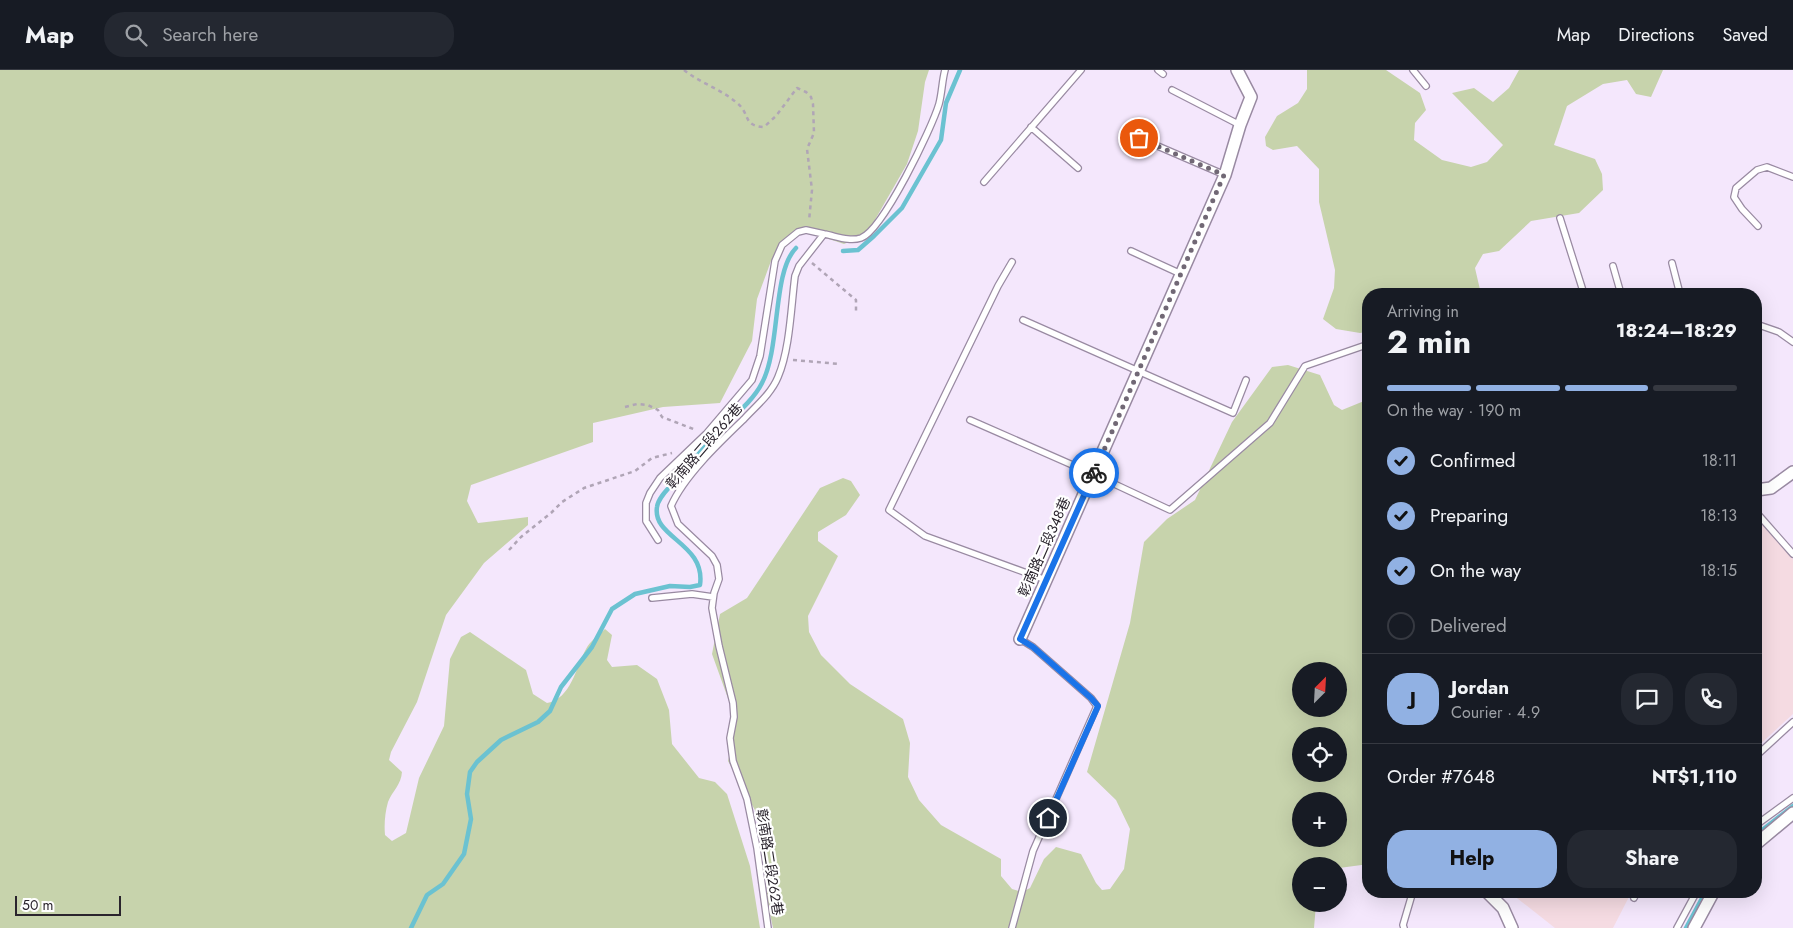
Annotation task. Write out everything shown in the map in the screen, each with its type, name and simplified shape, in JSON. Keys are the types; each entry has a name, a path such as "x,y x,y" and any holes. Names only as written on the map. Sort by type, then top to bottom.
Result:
{"street":[{"name":"彰南路二段348巷","path":"1020,639 1224,175 1251,97 1237,70"},
{"path":"1762,489 1771,488 1793,472"},
{"path":"1762,839 1793,814"},
{"path":"1493,898 1503,908 1512,928"},
{"path":"1694,928 1710,898"}],"lane":[{"path":"658,540 646,521 646,503 650,493 660,478 706,434 752,380 760,356 775,261 782,245 798,232 806,230 846,239 860,239 867,235 892,200 925,138 940,102 945,70"},
{"path":"984,182 1081,70"},
{"path":"1413,70 1426,86"},
{"path":"1172,90 1240,125"},
{"path":"1032,128 1078,168"},
{"path":"1139,138 1224,175"},
{"path":"1758,226 1734,197 1736,188 1757,170 1767,168 1793,177"},
{"path":"1560,218 1582,288"},
{"name":"彰南路二段262巷","path":"768,928 747,799 732,761 730,738 734,717 733,703 712,608 713,597 719,579 717,565 712,556 678,524 671,506 676,495 686,482 724,439 769,393 784,359 795,276 824,234"},
{"path":"1131,251 1181,274"},
{"path":"1012,262 998,286 889,510 925,536 1046,580"},
{"path":"1672,263 1678,288"},
{"path":"1613,266 1619,288"},
{"path":"1023,320 1233,413 1246,380"},
{"path":"1762,326 1779,332 1793,342"},
{"path":"970,420 1170,510 1270,424 1305,366 1362,346"},
{"path":"1762,519 1793,554"},
{"path":"652,598 692,594 713,597"},
{"name":"彰南路二段348巷","path":"1012,928 1033,851 1098,706 1033,647 1020,639"},
{"path":"1762,750 1793,722"},
{"path":"1762,821 1793,798"},
{"path":"1404,928 1403,924 1411,898"},
{"path":"1677,928 1692,898"}],"path":[{"path":"684,70 694,78 713,87 739,104 746,114 749,123 755,127 764,127 776,116 797,88 806,92 811,97 814,133 807,149 812,190 810,217 806,230"},
{"path":"806,258 856,300 856,312"},
{"path":"784,359 840,364"},
{"path":"625,407 637,404 648,405 658,410 662,417 706,434"},
{"path":"509,550 521,537 562,502 584,488 635,471 652,458 669,453 686,452"}],"shaded area":[{"path":"1762,525 1793,559 1793,714 1762,742"},
{"path":"1517,898 1628,898 1613,928 1555,928"}],"green space":[{"path":"0,70 929,70 925,82 918,131 907,164 872,225 860,237 844,244 808,232 798,235 771,261 757,299 752,341 720,403 663,407 593,423 593,442 471,485 467,501 478,523 528,517 528,525 484,563 446,615 417,702 391,752 389,760 402,772 388,802 385,814 385,835 392,841 406,833 419,778 444,726 450,659 461,637 470,632 526,670 533,694 547,703 555,700 567,689 588,646 605,629 612,635 607,660 612,667 637,665 657,679 669,710 672,744 699,778 715,782 727,794 750,866 760,928 0,928"},
{"path":"1307,70 1386,70 1420,93 1426,110 1415,123 1414,140 1442,160 1471,167 1487,162 1503,145 1452,93 1474,88 1493,102 1509,88 1519,70 1663,70 1651,97 1636,94 1627,80 1603,84 1567,106 1554,145 1595,159 1602,174 1603,190 1579,213 1531,221 1499,251 1483,254 1475,268 1480,288 1362,288 1362,333 1360,333 1336,329 1323,319 1334,288 1335,270 1319,202 1319,169 1297,146 1273,150 1266,146 1265,137 1277,116 1298,103 1307,89"},
{"path":"1288,365 1320,375 1334,405 1342,410 1362,402 1362,865 1347,867 1347,857 1292,857 1292,912 1315,912 1314,928 773,928 767,900 766,843 756,812 728,761 734,737 730,704 712,654 720,614 747,598 820,488 843,478 851,481 860,495 846,515 818,532 818,541 838,556 808,616 809,632 821,655 850,684 903,719 910,743 908,777 919,800 941,825 1001,859 1001,876 1012,889 1022,892 1030,888 1044,859 1056,847 1081,854 1096,883 1102,890 1110,889 1124,869 1130,829 1116,800 1087,772 1130,623 1144,542 1167,519 1195,500 1232,422 1272,367"}],"waterway":[{"path":"843,251 858,250 902,208 941,140 946,103 960,70"},
{"path":"411,928 427,895 443,884 464,854 471,819 467,794 470,772 477,762 501,740 538,722 550,711 561,687 592,647 612,609 635,594 670,586 690,587 700,585 700,571 695,559 662,526 658,518 657,507 659,500 694,458 744,407 762,383 772,350 783,274 788,259 796,248"},
{"path":"1762,830 1793,806"},
{"path":"1686,928 1702,898"}],"way so far":[{"path":"1094,473 1224,175 1139,138"}],"route":[{"path":"1048,818 1098,706 1033,647 1020,639 1094,473"}]}
